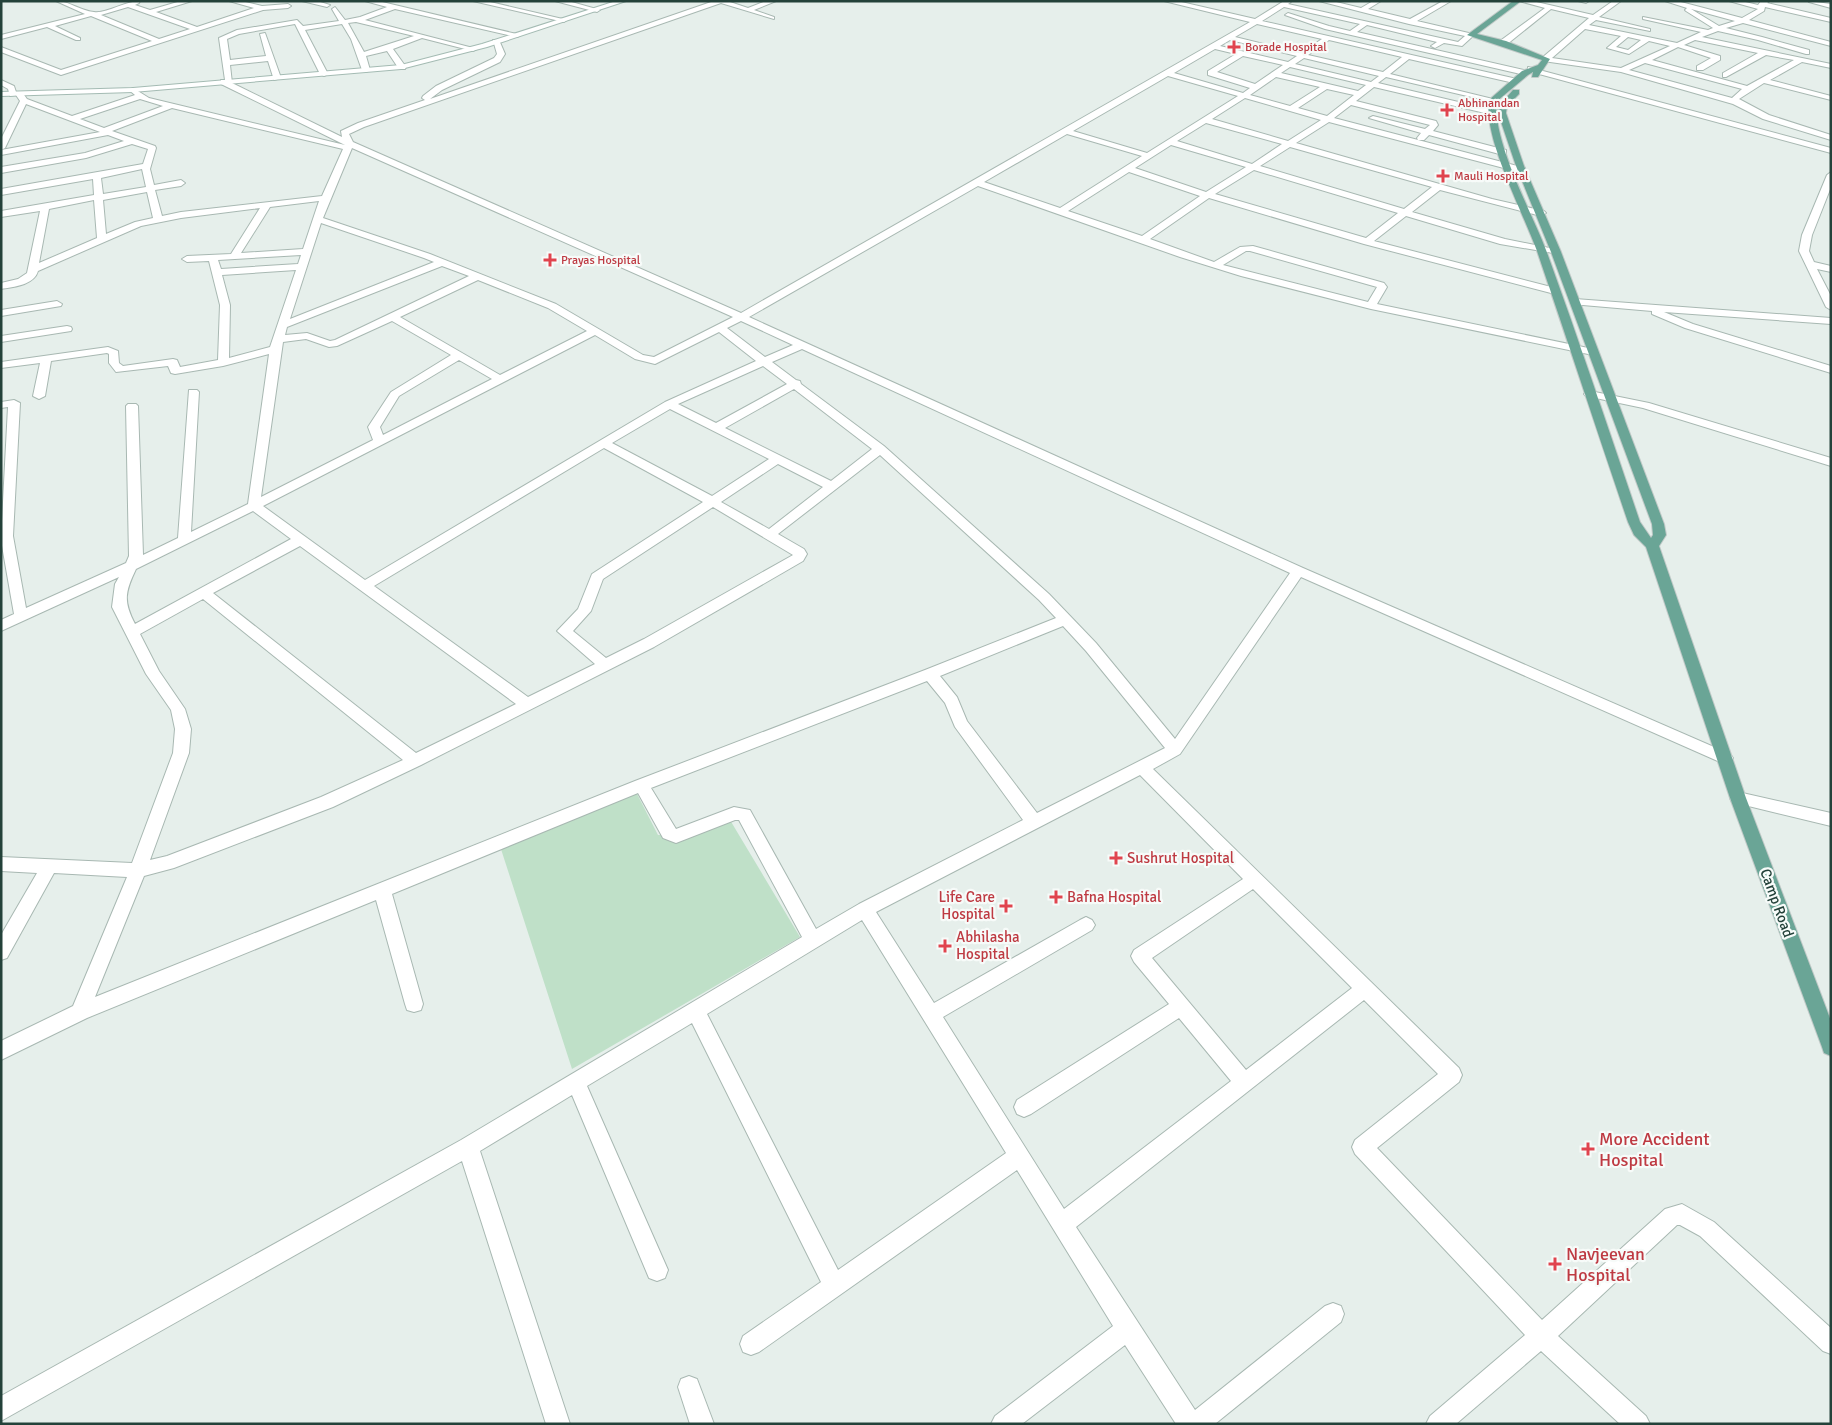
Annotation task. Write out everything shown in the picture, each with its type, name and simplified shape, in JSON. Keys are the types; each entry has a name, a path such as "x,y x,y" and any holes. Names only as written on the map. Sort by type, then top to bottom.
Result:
{"main road":[{"path":"1471,35 1518,1"},
{"path":"1471,35 1503,43 1546,59 1533,70 1506,101 1502,115 1522,170 1556,252 1658,524 1660,535 1652,546 1639,532 1634,522 1541,250 1507,167 1491,113 1493,100 1514,81 1533,70"},
{"name":"Camp Road","path":"1652,546 1738,798 1831,1047"}],"street":[{"path":"59,1 159,42"},
{"path":"1,37 141,1"},
{"path":"150,12 189,1"},
{"path":"232,1 262,8"},
{"path":"305,1 327,5"},
{"path":"368,1 517,35"},
{"path":"476,1 564,20"},
{"path":"558,1 597,10"},
{"path":"1,94 19,96 133,90 402,67 436,60 473,49 623,1"},
{"path":"254,506 277,344 325,198 349,146 344,133 721,1 772,18"},
{"path":"748,10 773,1"},
{"path":"1167,1 1351,32 1533,70 1831,151"},
{"path":"1322,1 1471,35"},
{"path":"1350,20 1362,10 1378,1"},
{"path":"1409,22 1448,1"},
{"path":"1522,1 1656,31"},
{"path":"1581,1 1586,1"},
{"path":"1546,59 1581,24 1618,1"},
{"path":"1668,1 1769,18"},
{"path":"1732,1 1831,16"},
{"path":"1,50 61,73 262,8 288,3 324,74"},
{"path":"318,219 443,262 552,306 639,357 655,361 741,317 1214,47 1286,3 1366,24 1459,44 1471,35"},
{"path":"1808,3 1831,6"},
{"path":"1808,3 1831,12"},
{"path":"1689,4 1694,16 1719,29 1754,37 1831,66"},
{"path":"1673,11 1675,8 1689,4 1831,44"},
{"path":"129,5 197,30"},
{"path":"1622,70 1694,38 1730,26 1752,15 1764,5"},
{"path":"1764,5 1831,20"},
{"path":"1764,5 1831,27"},
{"path":"1503,43 1550,7"},
{"path":"227,82 223,38 226,36 298,25 357,20 396,8"},
{"path":"335,9 355,39 366,70"},
{"path":"1540,14 1549,16"},
{"path":"1630,25 1653,14"},
{"path":"1264,17 1328,38 1514,81"},
{"path":"433,22 442,18"},
{"path":"1645,18 1710,32"},
{"path":"357,20 473,49"},
{"path":"1351,32 1366,24"},
{"path":"1581,24 1678,45 1718,58 1700,68"},
{"path":"48,25 78,39"},
{"path":"1730,26 1815,49"},
{"path":"406,32 415,29"},
{"path":"1822,33 1831,36"},
{"path":"263,34 277,78"},
{"path":"1626,35 1611,48 1629,52 1647,39"},
{"path":"1674,35 1766,52 1804,56"},
{"path":"362,55 390,48 422,36"},
{"path":"1228,38 1493,100"},
{"path":"1061,211 1244,96 1328,38"},
{"path":"1430,50 1442,41"},
{"path":"1707,54 1717,47 1712,41"},
{"path":"414,107 439,88 497,60 501,54 496,42"},
{"path":"1214,47 1502,115"},
{"path":"390,48 402,67"},
{"path":"1726,75 1766,52"},
{"path":"1241,54 1211,74 1256,87"},
{"path":"1,58 14,55"},
{"path":"1655,56 1726,75 1831,98"},
{"path":"1738,98 1749,89 1804,56"},
{"path":"1143,240 1206,196 1328,119 1407,57"},
{"path":"226,63 271,58"},
{"path":"1546,59 1622,70 1738,98"},
{"path":"1644,60 1749,89"},
{"path":"1633,66 1738,98 1766,117"},
{"path":"1166,74 1522,170"},
{"path":"1275,74 1360,94"},
{"path":"1630,81 1747,114 1766,117 1831,138"},
{"path":"1,82 10,87 19,96 72,119 152,147 146,166 158,220"},
{"path":"227,82 349,146 741,317 1298,571 1725,758"},
{"path":"1291,109 1326,86"},
{"path":"133,90 146,100 349,146"},
{"path":"1,148 19,96"},
{"path":"72,119 142,96"},
{"path":"1350,102 1433,123 1434,125 1416,142"},
{"path":"1,153 106,132 171,106"},
{"path":"1373,118 1503,152"},
{"path":"1206,120 1438,186 1541,213"},
{"path":"1065,131 1149,156"},
{"path":"1,170 86,155 132,141"},
{"path":"1171,142 1503,242 1556,252"},
{"path":"1,192 146,166"},
{"path":"1129,169 1206,196 1367,242 1555,291"},
{"path":"97,176 102,240"},
{"path":"1831,176 1807,235 1804,251 1826,292 1831,307"},
{"path":"976,182 1215,266 1261,279 1371,306 1593,352"},
{"path":"1,214 181,183"},
{"path":"1367,242 1438,186"},
{"path":"33,269 138,224 181,215 325,198"},
{"path":"1820,200 1831,203"},
{"path":"1,286 27,279 33,269 45,206"},
{"path":"234,256 266,206"},
{"path":"1215,266 1244,249 1250,248 1380,285 1382,287 1371,306"},
{"path":"186,259 306,252"},
{"path":"213,258 225,306 223,363"},
{"path":"283,325 443,262"},
{"path":"1810,264 1831,269"},
{"path":"217,272 302,267"},
{"path":"1,365 108,350 114,353 114,363 120,370 173,362 175,371 223,363 277,344 307,336 333,344 478,276"},
{"path":"1575,302 1831,321"},
{"path":"1,314 57,304"},
{"path":"1648,308 1689,326 1831,370"},
{"path":"393,317 499,379"},
{"path":"720,328 880,449 1066,619 1092,647 1175,750"},
{"path":"1,339 67,329"},
{"path":"1,626 129,567 254,506 595,331"},
{"path":"364,586 669,404 802,345"},
{"path":"379,441 374,427 391,398 399,391 459,355"},
{"path":"40,396 46,359"},
{"path":"717,428 796,384"},
{"path":"184,540 193,392"},
{"path":"1590,394 1645,405 1831,462"},
{"path":"1,405 14,403 4,537 21,616"},
{"path":"669,404 831,486"},
{"path":"80,1012 138,870 181,753 183,729 178,709 153,674 119,607 122,584 136,556 132,406"},
{"path":"1,864 138,870 168,863 327,802 416,761 606,665 798,558 799,552 769,534 603,443"},
{"path":"769,534 880,449"},
{"path":"606,665 564,631 584,611 594,580 778,459"},
{"path":"254,506 527,704"},
{"path":"132,632 300,540"},
{"path":"1,1409 468,1147 865,909 1175,750 1298,571"},
{"path":"204,593 416,761"},
{"path":"1,1051 80,1012 641,785 930,674 1066,619"},
{"path":"930,674 952,701 960,723 1034,822"},
{"path":"1141,767 1452,1075 1362,1147 1541,1336 1629,1421"},
{"path":"641,785 672,835 676,836 734,812 744,815 813,940"},
{"path":"1738,798 1831,820"},
{"path":"1,952 49,866"},
{"path":"1244,1082 1140,956 1254,880"},
{"path":"382,890 414,1004"},
{"path":"865,909 1128,1329 1190,1424"},
{"path":"932,1014 1086,926"},
{"path":"1062,1224 1365,989"},
{"path":"1024,1107 1182,1006"},
{"path":"695,1010 834,1285"},
{"path":"576,1082 657,1270"},
{"path":"468,1147 558,1424"},
{"path":"751,1344 1019,1156"},
{"path":"1438,1424 1541,1336 1672,1216 1682,1214 1707,1229 1831,1343"},
{"path":"1196,1424 1334,1314"},
{"path":"1003,1424 1128,1329"},
{"path":"689,1387 702,1424"}],"green space":[{"path":"634,788 658,835 685,835 730,820 800,937 572,1069 500,846"}],"place":[{"name":"Borade Hospital","path":"1234,47"},
{"name":"Abhinandan Hospital","path":"1447,110"},
{"name":"Mauli Hospital","path":"1443,176"},
{"name":"Prayas Hospital","path":"550,260"},
{"name":"Sushrut Hospital","path":"1116,858"},
{"name":"Bafna Hospital","path":"1056,897"},
{"name":"Life Care Hospital","path":"1006,906"},
{"name":"Abhilasha Hospital","path":"945,946"},
{"name":"More Accident Hospital","path":"1588,1149"},
{"name":"Navjeevan Hospital","path":"1555,1264"}]}
